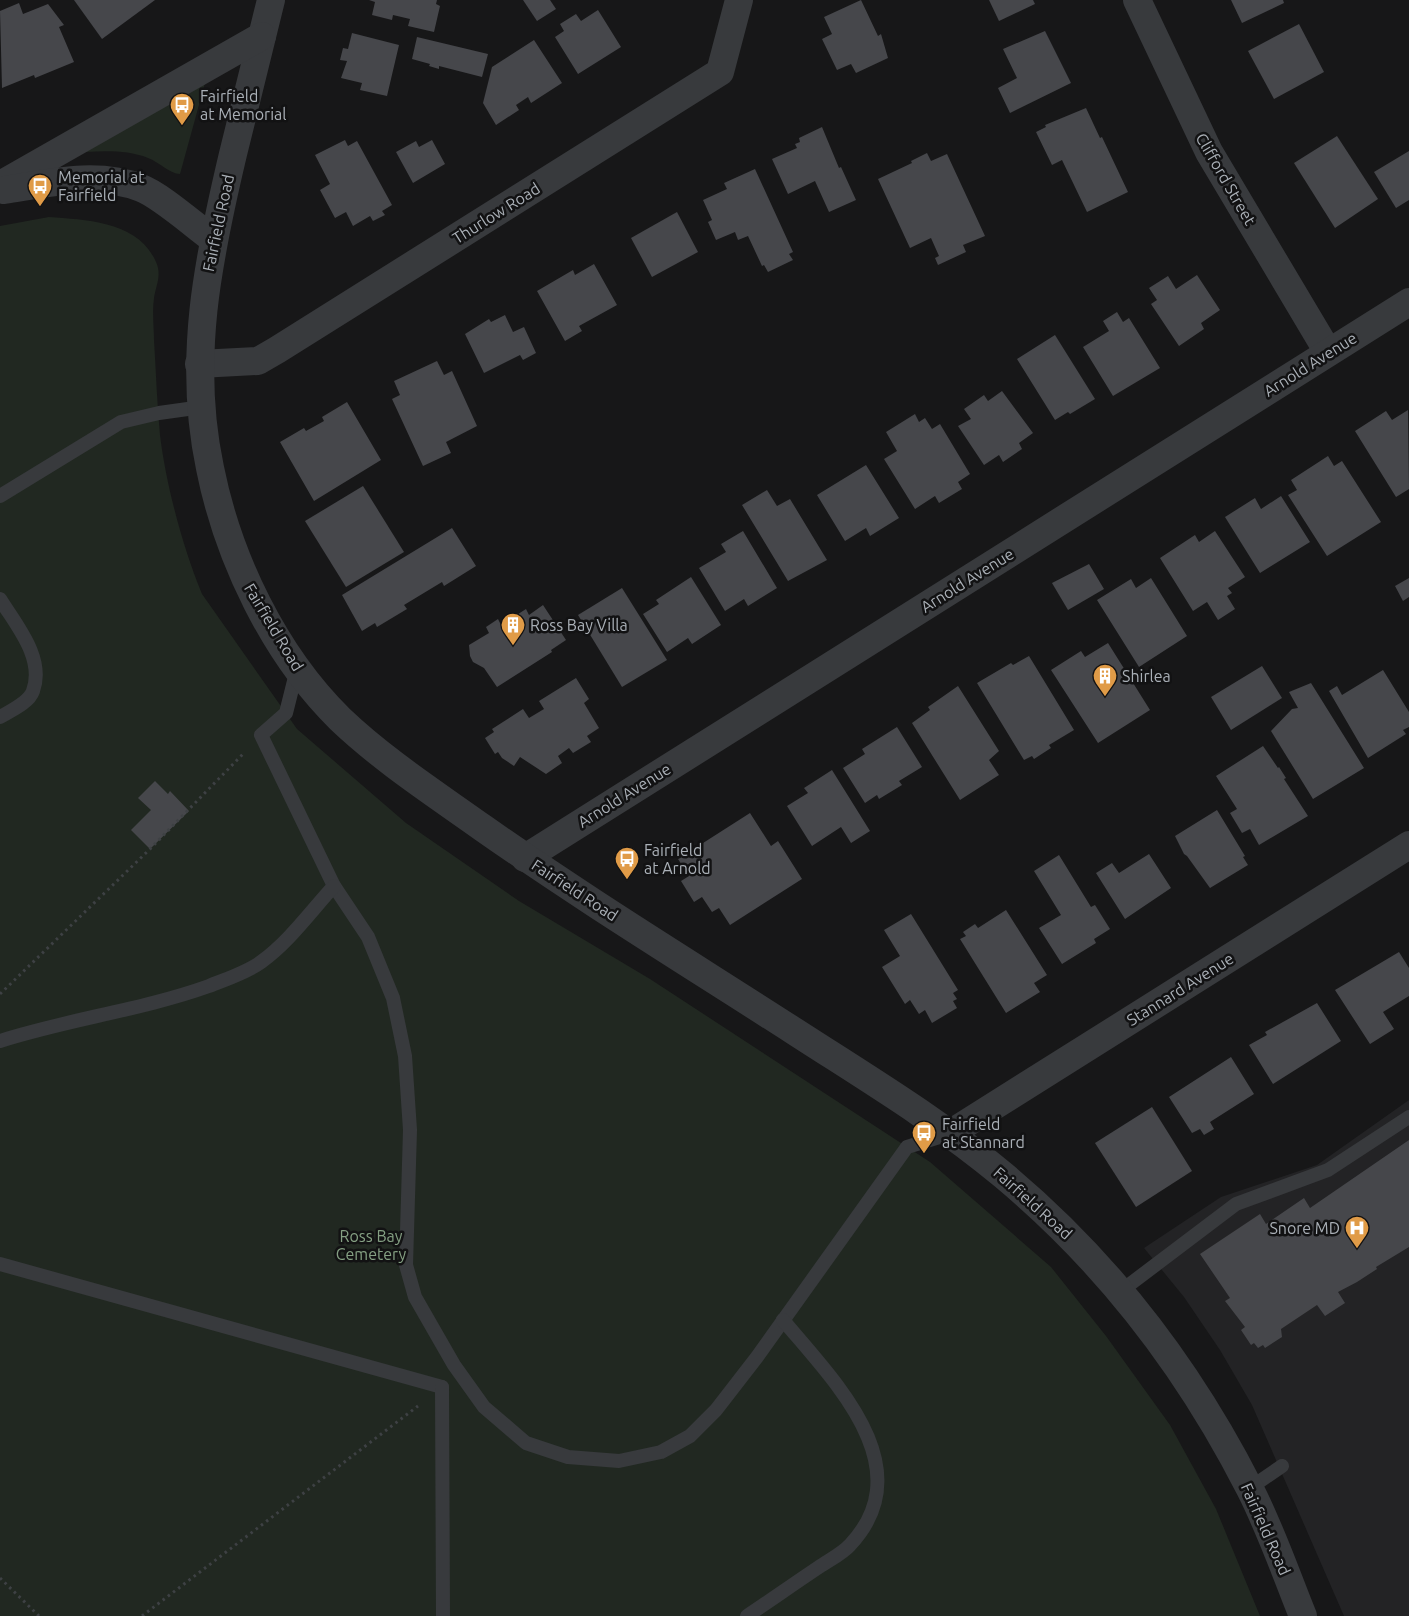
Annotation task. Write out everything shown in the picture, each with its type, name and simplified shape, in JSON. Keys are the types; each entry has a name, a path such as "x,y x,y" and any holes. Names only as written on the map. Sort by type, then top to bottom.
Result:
{"street":[{"name":"Fairfield Road","path":"271,0 213,239 204,300 199,364 208,464 222,520 241,570 261,611 297,668 338,717 394,765 525,858 951,1133 1007,1178 1068,1234 1121,1291 1162,1344 1211,1419 1250,1488 1303,1616"},
{"name":"Thurlow Road","path":"199,364 258,361 271,354 720,72 739,0"},
{"name":"Clifford Street","path":"1137,0 1209,152 1328,352"},
{"path":"0,185 262,36"},
{"path":"0,191 73,179 116,180 142,188 213,239"},
{"name":"Arnold Avenue","path":"525,858 1409,302"},
{"name":"Stannard Avenue","path":"951,1133 1409,845"}],"lane":[{"path":"0,496 122,422 159,413 202,407"},
{"path":"0,599 30,647 36,670 33,692 25,701 0,717"},
{"path":"297,668 286,714 261,736 334,886 368,937 393,998 404,1056 410,1130 406,1265 415,1297 460,1374 484,1407 526,1443 568,1457 619,1461 661,1452 690,1436 716,1410 907,1147 951,1133"},
{"path":"0,1041 38,1028 182,996 232,977 260,964 275,951 334,886"},
{"path":"1121,1291 1236,1204 1328,1170 1409,1117"},
{"path":"0,1264 442,1387"},
{"path":"747,1616 849,1547 867,1524 875,1498 876,1472 873,1447 863,1423 849,1400 783,1320"},
{"path":"442,1387 460,1374"},
{"path":"442,1387 443,1616"},
{"path":"1250,1488 1282,1466"}],"path":[{"path":"0,994 150,849 261,736"},
{"path":"142,1616 442,1387"},
{"path":"0,1578 39,1616"}],"shaded area":[{"path":"1409,1100 1409,1616 1344,1616 1252,1405 1220,1350 1184,1297 1144,1248 1221,1197 1317,1165"}],"green space":[{"path":"205,83 180,174 172,172 140,155 109,151 85,152"},
{"name":"Ross Bay Cemetery","path":"49,217 110,225 137,238 148,248 156,262 159,276 154,298 153,314 160,435 166,474 182,537 202,594 297,729 406,823 519,901 650,979 930,1162 1051,1267 1106,1336 1170,1425 1216,1509 1260,1616 0,1616 0,226"}],"building":[{"path":"74,0 155,0 102,39"},
{"path":"369,0 437,0 436,4 440,6 434,32 408,26 410,19 393,15 392,20 372,15 375,2"},
{"path":"523,0 550,0 556,9 537,21"},
{"path":"861,0 878,36 881,34 888,58 856,73 851,64 837,70 822,39 832,34 824,17"},
{"path":"989,0 1033,0 1035,4 999,21"},
{"path":"1231,0 1283,0 1284,3 1242,23"},
{"path":"19,3 23,14 48,4 64,25 59,27 74,62 35,78 34,75 2,88 0,11"},
{"path":"598,10 621,47 578,74 555,37 564,31 560,24 576,14 581,21"},
{"path":"1299,24 1324,72 1274,99 1248,51"},
{"path":"1045,31 1071,83 1010,113 998,88 1017,78 1003,49"},
{"path":"352,33 399,45 387,96 360,90 362,83 341,78 347,61 340,60 343,48 348,49"},
{"path":"417,37 488,54 482,77 439,66 439,69 429,66 430,64 412,59"},
{"path":"534,40 562,83 531,103 528,97 516,105 519,110 496,125 483,103 492,67"},
{"path":"1086,108 1128,192 1087,212 1062,160 1052,165 1036,132 1046,127 1045,125"},
{"path":"822,127 839,168 841,167 856,200 829,212 815,181 788,194 772,159 797,148 795,144 800,142 799,138"},
{"path":"1337,136 1378,199 1335,228 1294,163"},
{"path":"345,140 348,146 357,141 392,205 382,211 385,215 373,221 370,216 353,226 346,212 335,218 320,190 330,184 315,155"},
{"path":"432,140 445,164 413,183 396,152 416,141 419,147"},
{"path":"1409,151 1409,200 1396,208 1374,172"},
{"path":"927,153 931,161 947,154 985,236 963,245 966,252 938,265 935,258 939,256 931,238 910,248 878,179 912,163 911,161"},
{"path":"755,169 793,252 789,254 793,260 768,272 764,265 762,266 748,236 738,240 735,232 716,240 708,222 712,220 703,200 727,189 724,183"},
{"path":"677,212 698,252 652,277 631,238"},
{"path":"594,264 617,305 579,326 582,331 565,341 537,291 573,270 575,275"},
{"path":"1197,275 1220,310 1201,323 1204,329 1179,346 1151,304 1157,300 1149,288 1168,276 1176,289"},
{"path":"1117,312 1123,322 1129,318 1160,368 1113,396 1083,347 1109,331 1103,321"},
{"path":"505,315 513,332 524,327 536,353 523,360 520,355 484,373 465,334 489,319 491,322"},
{"path":"1055,335 1095,399 1070,414 1068,412 1055,420 1017,359"},
{"path":"437,361 444,375 452,371 477,426 446,442 451,453 423,466 392,399 400,395 394,381"},
{"path":"1002,391 1033,433 1019,443 1022,449 1003,462 999,455 984,465 958,426 971,419 964,409 984,395 988,401"},
{"path":"347,402 381,460 314,501 280,442 304,428 306,431 324,421 322,417"},
{"path":"1408,410 1409,489 1396,497 1355,431 1386,411 1392,420"},
{"path":"915,414 919,422 925,418 932,429 940,424 970,474 958,482 962,489 939,503 935,496 915,509 884,459 897,451 886,432"},
{"path":"1328,456 1334,466 1342,461 1381,522 1327,556 1288,495 1297,490 1291,480"},
{"path":"866,465 899,518 870,536 866,528 845,541 817,495"},
{"path":"363,486 404,552 346,587 305,521"},
{"path":"767,490 777,506 790,499 827,560 788,581 742,505"},
{"path":"1281,496 1310,542 1260,573 1225,517 1255,498 1261,509"},
{"path":"452,528 476,566 444,586 442,582 404,605 407,609 377,627 375,623 362,631 342,595"},
{"path":"743,531 777,588 748,606 744,599 725,611 699,568 726,552 721,544"},
{"path":"1215,531 1245,577 1228,588 1232,593 1227,596 1235,609 1218,620 1207,602 1193,611 1160,558 1195,535 1199,542"},
{"path":"1089,564 1104,589 1068,610 1052,583"},
{"path":"691,577 721,625 692,644 688,638 667,652 643,614 659,604 656,600"},
{"path":"1151,578 1187,636 1139,667 1097,600 1131,579 1136,588"},
{"path":"1409,578 1409,597 1403,601 1395,586"},
{"path":"622,588 667,660 622,687 578,615"},
{"name":"Ross Bay Villa","path":"543,605 566,640 551,650 552,652 497,687 484,668 473,662 470,656 469,645 489,633 486,627 498,619 501,625 526,609 529,615"},
{"name":"Shirlea","path":"1108,643 1150,710 1098,743 1051,670 1081,651 1085,657"},
{"path":"1029,656 1074,730 1049,745 1051,748 1034,759 1032,756 1024,760 977,683 1011,663 1013,665"},
{"path":"1262,666 1282,698 1231,730 1211,697"},
{"path":"1383,670 1409,712 1409,727 1403,730 1406,734 1368,758 1329,691 1337,686 1342,695"},
{"path":"576,678 589,699 584,703 599,728 587,736 591,742 573,753 569,748 558,756 562,763 546,774 520,757 514,766 502,758 498,752 495,754 485,738 494,732 492,729 523,709 529,718 544,709 539,701"},
{"path":"1311,683 1364,768 1313,799 1271,731 1292,709 1298,708 1289,692"},
{"path":"958,686 999,751 989,760 999,775 960,800 912,723 930,710 928,707"},
{"path":"897,727 922,767 899,781 902,785 879,799 877,795 865,803 843,768 865,754 862,749"},
{"path":"1263,746 1279,767 1286,778 1284,779 1308,816 1259,845 1250,829 1242,833 1230,813 1237,809 1216,776"},
{"path":"832,770 870,831 851,843 841,827 812,846 787,806 808,793 804,788"},
{"path":"155,781 168,794 170,791 189,811 150,849 131,830 151,810 138,798"},
{"path":"1217,810 1245,856 1243,857 1248,865 1210,888 1184,854 1175,836"},
{"path":"750,813 771,846 778,841 802,879 730,925 719,908 712,912 702,897 694,902 681,881 689,876 678,859"},
{"path":"1149,854 1171,888 1125,919 1096,873 1112,863 1119,873"},
{"path":"1059,855 1091,907 1095,905 1110,929 1094,939 1096,943 1062,964 1039,928 1061,915 1034,871"},
{"path":"1006,910 1047,975 1034,983 1040,992 1006,1013 960,939 966,936 963,932 975,924 978,928"},
{"path":"911,914 958,990 953,993 957,999 953,1001 957,1008 932,1023 925,1010 919,1014 910,1000 905,1004 882,967 900,956 884,930"},
{"path":"1399,952 1409,968 1409,996 1383,1012 1394,1029 1370,1044 1335,990"},
{"path":"1317,1003 1341,1041 1273,1084 1249,1045 1267,1035 1265,1032"},
{"path":"1231,1057 1254,1094 1210,1122 1214,1129 1204,1135 1200,1129 1192,1133 1169,1097"},
{"path":"1152,1107 1192,1171 1136,1207 1095,1143"},
{"path":"1409,1140 1409,1247 1376,1267 1377,1269 1357,1282 1338,1292 1345,1303 1325,1316 1317,1305 1281,1329 1282,1337 1265,1348 1263,1345 1258,1348 1254,1343 1251,1345 1241,1330 1245,1327 1225,1301 1230,1298 1200,1254 1260,1214 1266,1224 1304,1198 1310,1208"}],"place":[{"name":"Fairfield at Memorial","path":"182,126"},
{"name":"Memorial at Fairfield","path":"40,207"},
{"name":"Ross Bay Villa","path":"513,646"},
{"name":"Shirlea","path":"1105,697"},
{"name":"Fairfield at Arnold","path":"627,880"},
{"name":"Fairfield at Stannard","path":"924,1154"},
{"name":"Snore MD","path":"1357,1249"}]}
